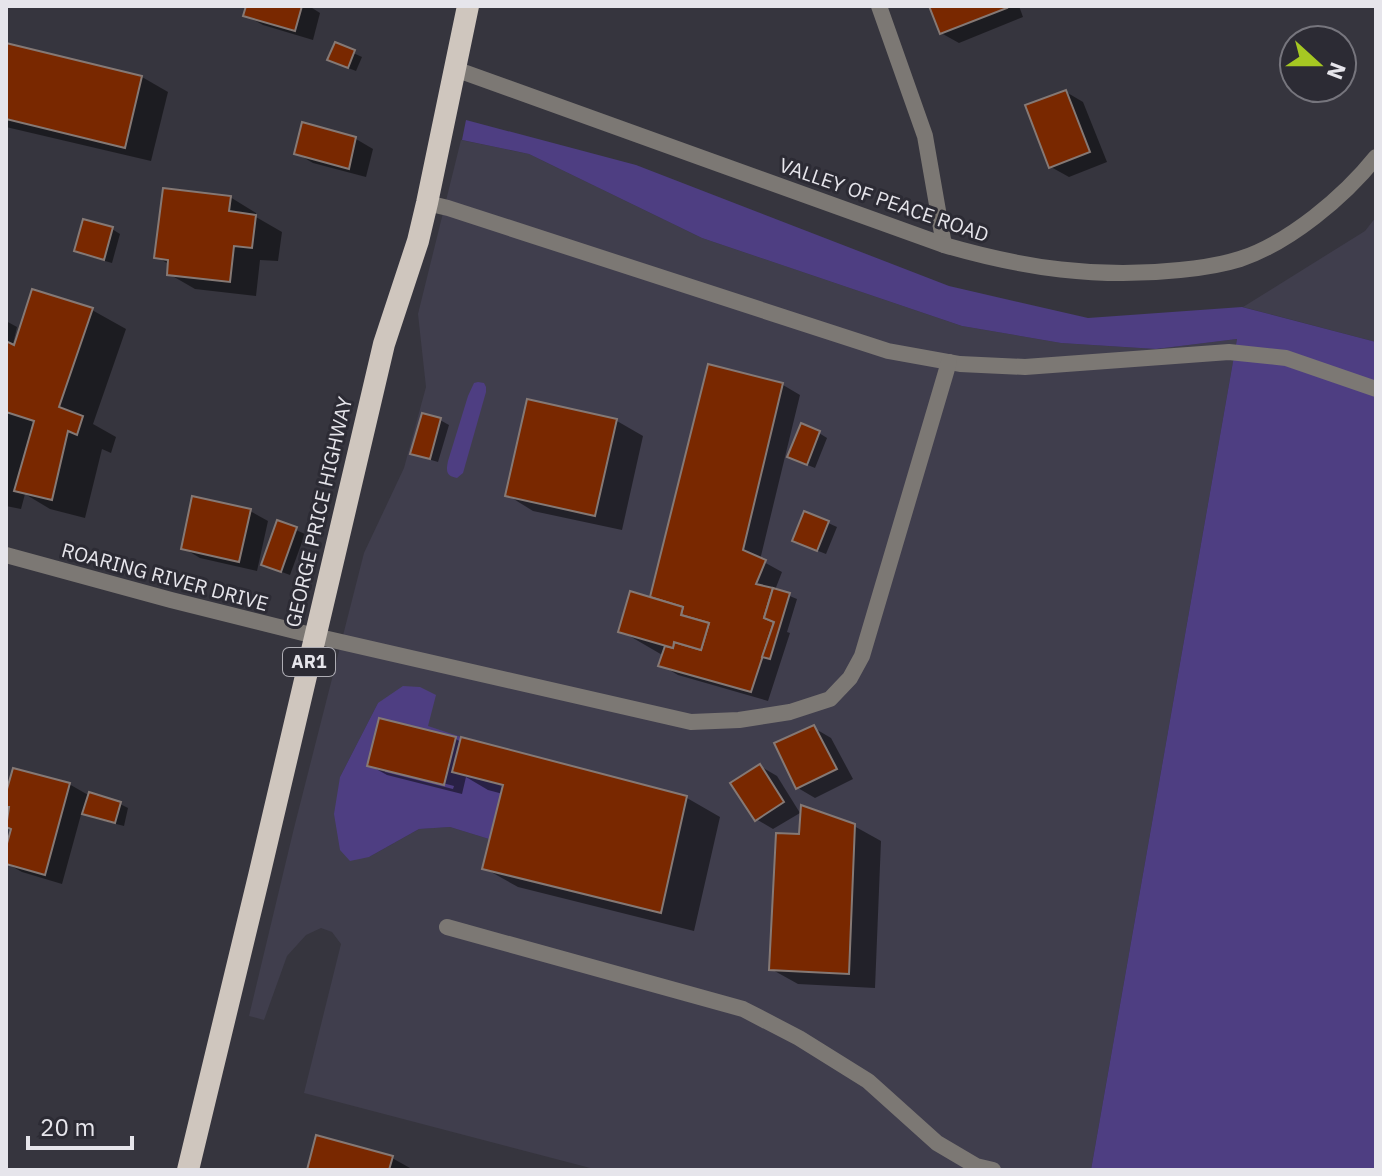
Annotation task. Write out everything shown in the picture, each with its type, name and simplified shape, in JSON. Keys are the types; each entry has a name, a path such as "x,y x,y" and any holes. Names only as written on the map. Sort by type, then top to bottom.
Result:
{"highway":[{"name":"GEORGE PRICE HIGHWAY","path":"188,1170 384,344 418,241 468,6"}],"street":[{"path":"879,6 925,136 944,245"},
{"name":"VALLEY OF PEACE ROAD","path":"455,69 944,245 989,257 1096,274 1149,273 1240,259 1285,239 1328,206 1376,157"},
{"path":"427,203 888,351 949,362 1025,367 1229,352 1286,358 1376,389"},
{"name":"ROARING RIVER DRIVE","path":"6,555 315,636 691,722 739,720 790,712 830,699 850,678 862,656 949,362"},
{"path":"447,927 743,1009 799,1038 868,1081 937,1143 976,1166 993,1170"}],"shaded area":[{"path":"466,120 636,165 949,286 1088,318 1242,307 1376,342 1376,1170 1091,1170 1237,339 1156,349 1061,343 962,326 702,238 529,154 462,140"},
{"path":"461,140 529,154 702,238 962,326 1061,343 1156,349 1237,339 1091,1170 598,1170 304,1093 341,944 332,932 321,928 306,935 287,956 264,1020 249,1016 364,553 404,468 426,387 418,314","holes":["378,703 427,726 489,839 450,827 419,829 369,857 340,777"]},
{"path":"1376,217 1376,342 1243,307 1365,231"},
{"path":"474,383 484,383 486,392 463,473 457,478 448,472 448,461 468,396"},
{"path":"403,686 420,687 436,695 428,726 461,737 453,772 503,785 489,839 450,827 419,829 369,857 350,861 340,850 334,814 340,777 378,703"}],"building":[{"path":"246,6 302,6 295,31 243,16"},
{"path":"929,6 1006,6 1007,8 940,34"},
{"path":"335,42 355,50 348,68 327,60"},
{"path":"6,43 142,76 125,148 6,119"},
{"path":"1066,90 1090,152 1049,168 1025,105"},
{"path":"302,122 356,137 349,169 294,154"},
{"path":"163,188 231,196 229,211 256,215 252,248 234,246 230,282 167,275 168,260 154,258"},
{"path":"83,219 113,227 104,260 74,251"},
{"path":"32,289 93,308 59,407 83,416 77,435 68,431 52,500 14,491 34,421 6,412 6,341 14,345"},
{"path":"708,364 783,383 743,550 766,560 756,584 773,588 764,618 774,622 751,692 658,666 665,646 673,648 674,642 701,650 709,623 681,615 683,607 650,597"},
{"path":"527,399 617,419 595,516 505,496"},
{"path":"422,413 441,418 430,459 410,454"},
{"path":"801,423 820,431 807,465 787,457"},
{"path":"192,496 251,509 239,562 181,549"},
{"path":"804,511 829,521 817,551 792,541"},
{"path":"277,520 297,527 281,572 261,565"},
{"path":"773,588 790,593 770,659 762,657 774,622 764,618"},
{"path":"630,591 683,607 681,615 709,623 701,650 674,642 673,648 618,632"},
{"path":"379,718 456,737 444,785 367,766"},
{"path":"814,725 837,769 796,789 774,743"},
{"path":"461,737 687,796 661,913 482,869 503,785 452,772"},
{"path":"760,764 784,802 755,821 730,783"},
{"path":"13,768 70,783 45,875 6,864 6,847 11,829 6,827 9,807 6,807 6,788"},
{"path":"89,792 121,802 115,823 82,814"},
{"path":"801,805 855,824 849,974 769,970 776,833 799,834"},
{"path":"316,1135 393,1156 389,1170 307,1170"}]}
